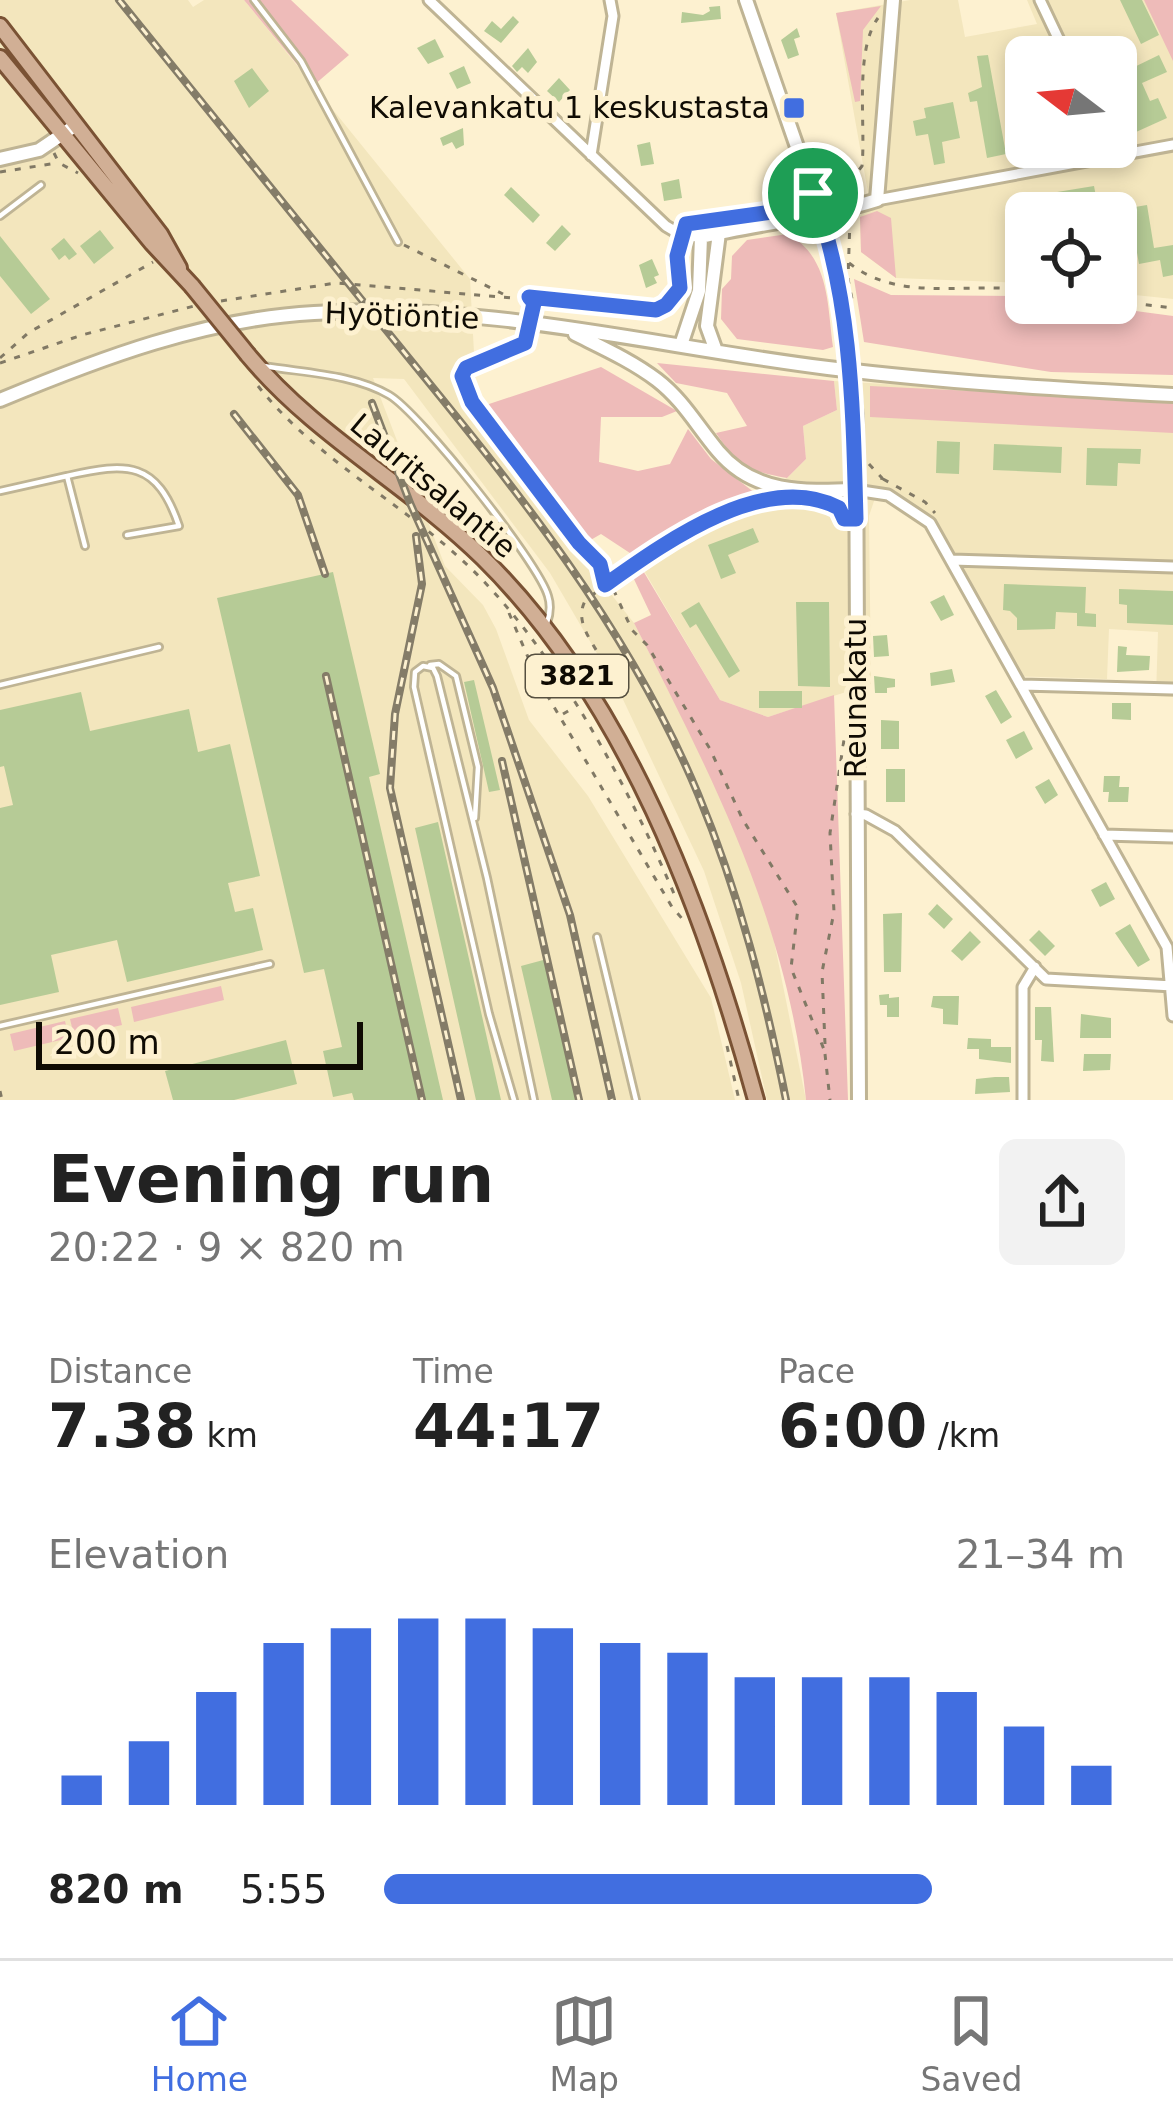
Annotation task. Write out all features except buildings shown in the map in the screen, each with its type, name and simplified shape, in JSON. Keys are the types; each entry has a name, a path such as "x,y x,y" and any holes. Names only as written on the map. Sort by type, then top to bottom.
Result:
{"main road":[{"name":"Reunakatu","path":"746,0 821,216 850,323 856,416 859,1100"},
{"path":"681,345 698,291 701,238 718,228 821,216 878,200 893,0"},
{"name":"Lauritsalantie","path":"0,26 160,234 192,286 253,360 307,417 469,545 545,628 628,759 693,901 728,995 756,1100"},
{"name":"Lauritsalantie","path":"0,58 152,243 179,268"},
{"path":"0,159 39,150 76,125"},
{"path":"716,350 707,326 718,228"},
{"name":"Hyötiöntie","path":"0,400 200,328 368,311 531,324 848,370 1173,395"},
{"path":"563,328 658,381 691,412 718,451 750,480 789,490 855,490"}],"street":[{"path":"429,0 666,226 683,236 701,238"},
{"path":"591,154 613,16 610,0"},
{"path":"1040,0 1057,36"},
{"path":"1137,149 1173,145"},
{"path":"878,200 1033,168"},
{"path":"855,490 878,491 930,523 1167,947 1173,1016"},
{"path":"952,560 1173,567"},
{"path":"1022,685 1173,689"},
{"path":"856,814 895,831 1046,979 1173,986"},
{"path":"1104,835 1173,837"},
{"path":"1023,1100 1023,987 1035,967"}],"lane":[{"path":"254,0 301,61 398,242"},
{"path":"0,216 41,185"},
{"path":"253,360 365,384 402,404 484,500 542,580 550,600 545,628"},
{"path":"0,491 112,465 154,478 168,494 179,526 127,535"},
{"path":"67,476 85,546"},
{"path":"0,685 159,647"},
{"path":"475,830 478,767 456,676 439,664 423,666 415,672 414,687 489,1014 514,1100"},
{"path":"423,666 433,668 437,676 534,1100"},
{"path":"597,937 636,1100"},
{"path":"0,1026 270,964"}],"path":[{"path":"779,211 844,184 862,166 866,52 871,28 880,15"},
{"path":"0,172 59,163"},
{"path":"850,220 850,323"},
{"path":"0,361 185,308 313,284 370,284 656,310 680,288 677,256 686,224 718,228"},
{"path":"398,242 504,295"},
{"path":"0,361 28,332 155,261"},
{"path":"849,263 868,278 901,287 1005,289"},
{"path":"529,297 534,303 525,343 466,368 462,376 472,402 600,564 605,585 615,593 632,630 647,645 710,749 743,820 798,908 791,968 825,1052"},
{"path":"1137,304 1173,308"},
{"path":"256,384 292,424 463,560 507,609 555,669 616,778 686,923 672,908 537,678 507,609"},
{"path":"604,690 609,685 608,669 582,624 580,610 605,585 709,520 765,499 784,500"},
{"path":"819,501 839,508 844,519 856,519"},
{"path":"561,715 573,708"},
{"path":"830,1100 822,972 835,913 830,833 845,728 850,726"},
{"path":"724,1036 739,1100"},
{"path":"0,1091 2,1100"}],"shaded area":[{"path":"0,0 188,0 193,7 204,0 244,0 470,279 477,408 575,549 634,623 722,796 770,921 806,1100 767,1100 741,983 704,871 619,691 550,573 404,379 373,378 445,566 483,605 529,720 588,796 711,998 735,1100 0,1100"},
{"path":"244,0 291,0 349,55 314,85"},
{"path":"910,0 958,0 965,37 1037,24 1027,0 1173,0 1173,299 1137,295 1137,192 1005,192 1005,282 896,278 861,252 860,217 869,198 836,13"},
{"path":"1144,0 1173,0 1173,61"},
{"path":"881,6 863,30 860,101 855,102 836,13"},
{"path":"877,211 891,218 896,278 861,252 860,217"},
{"path":"788,234 802,244 819,269 833,347 823,350 737,339 721,319 722,289 731,279 732,256 747,240"},
{"path":"854,279 891,295 1005,296 1005,324 1137,324 1137,311 1173,316 1173,375 1051,372 864,342"},
{"path":"657,363 834,381 837,410 803,426 806,459 787,478 763,473 738,460 716,433 747,426 727,393 676,383"},
{"path":"601,367 677,411 662,417 601,417 599,462 638,471 670,464 688,429 711,459 755,493 698,515 636,557 601,534 575,549 477,408"},
{"path":"834,381 1173,401 1173,697 1156,696 1158,632 1109,629 1107,679 1011,676 927,528 876,495 869,516 871,684 768,717 720,700 636,557 698,515 787,478 806,459 803,426 837,410"},
{"path":"870,386 1173,401 1173,433 870,417"},
{"path":"642,569 720,700 768,717 834,695 848,1100 806,1100 783,972 743,853 634,623 651,615 632,575"},
{"path":"221,986 224,1000 134,1022 131,1007"},
{"path":"118,1008 122,1025 74,1036 70,1019"},
{"path":"65,1021 69,1038 14,1051 10,1034"}],"railway":[{"path":"119,0 523,501 637,671 698,794 726,869 760,983 786,1100"},
{"path":"372,403 410,503 493,688 570,915 612,1100"},
{"path":"234,414 298,495 325,574"},
{"path":"416,536 422,584 395,714 390,788 461,1100"},
{"path":"326,676 422,1100"},
{"path":"502,761 579,1100"}],"place":[{"name":"Kalevankatu 1 keskustasta","path":"794,108"}],"route":[{"path":"813,193 841,296 853,385 856,519 844,519 839,508 819,501 765,499 696,526 605,585 600,564 472,402 462,376 466,368 525,343 534,317 529,297 656,310 680,288 677,256 686,224 779,211 813,193"}]}
